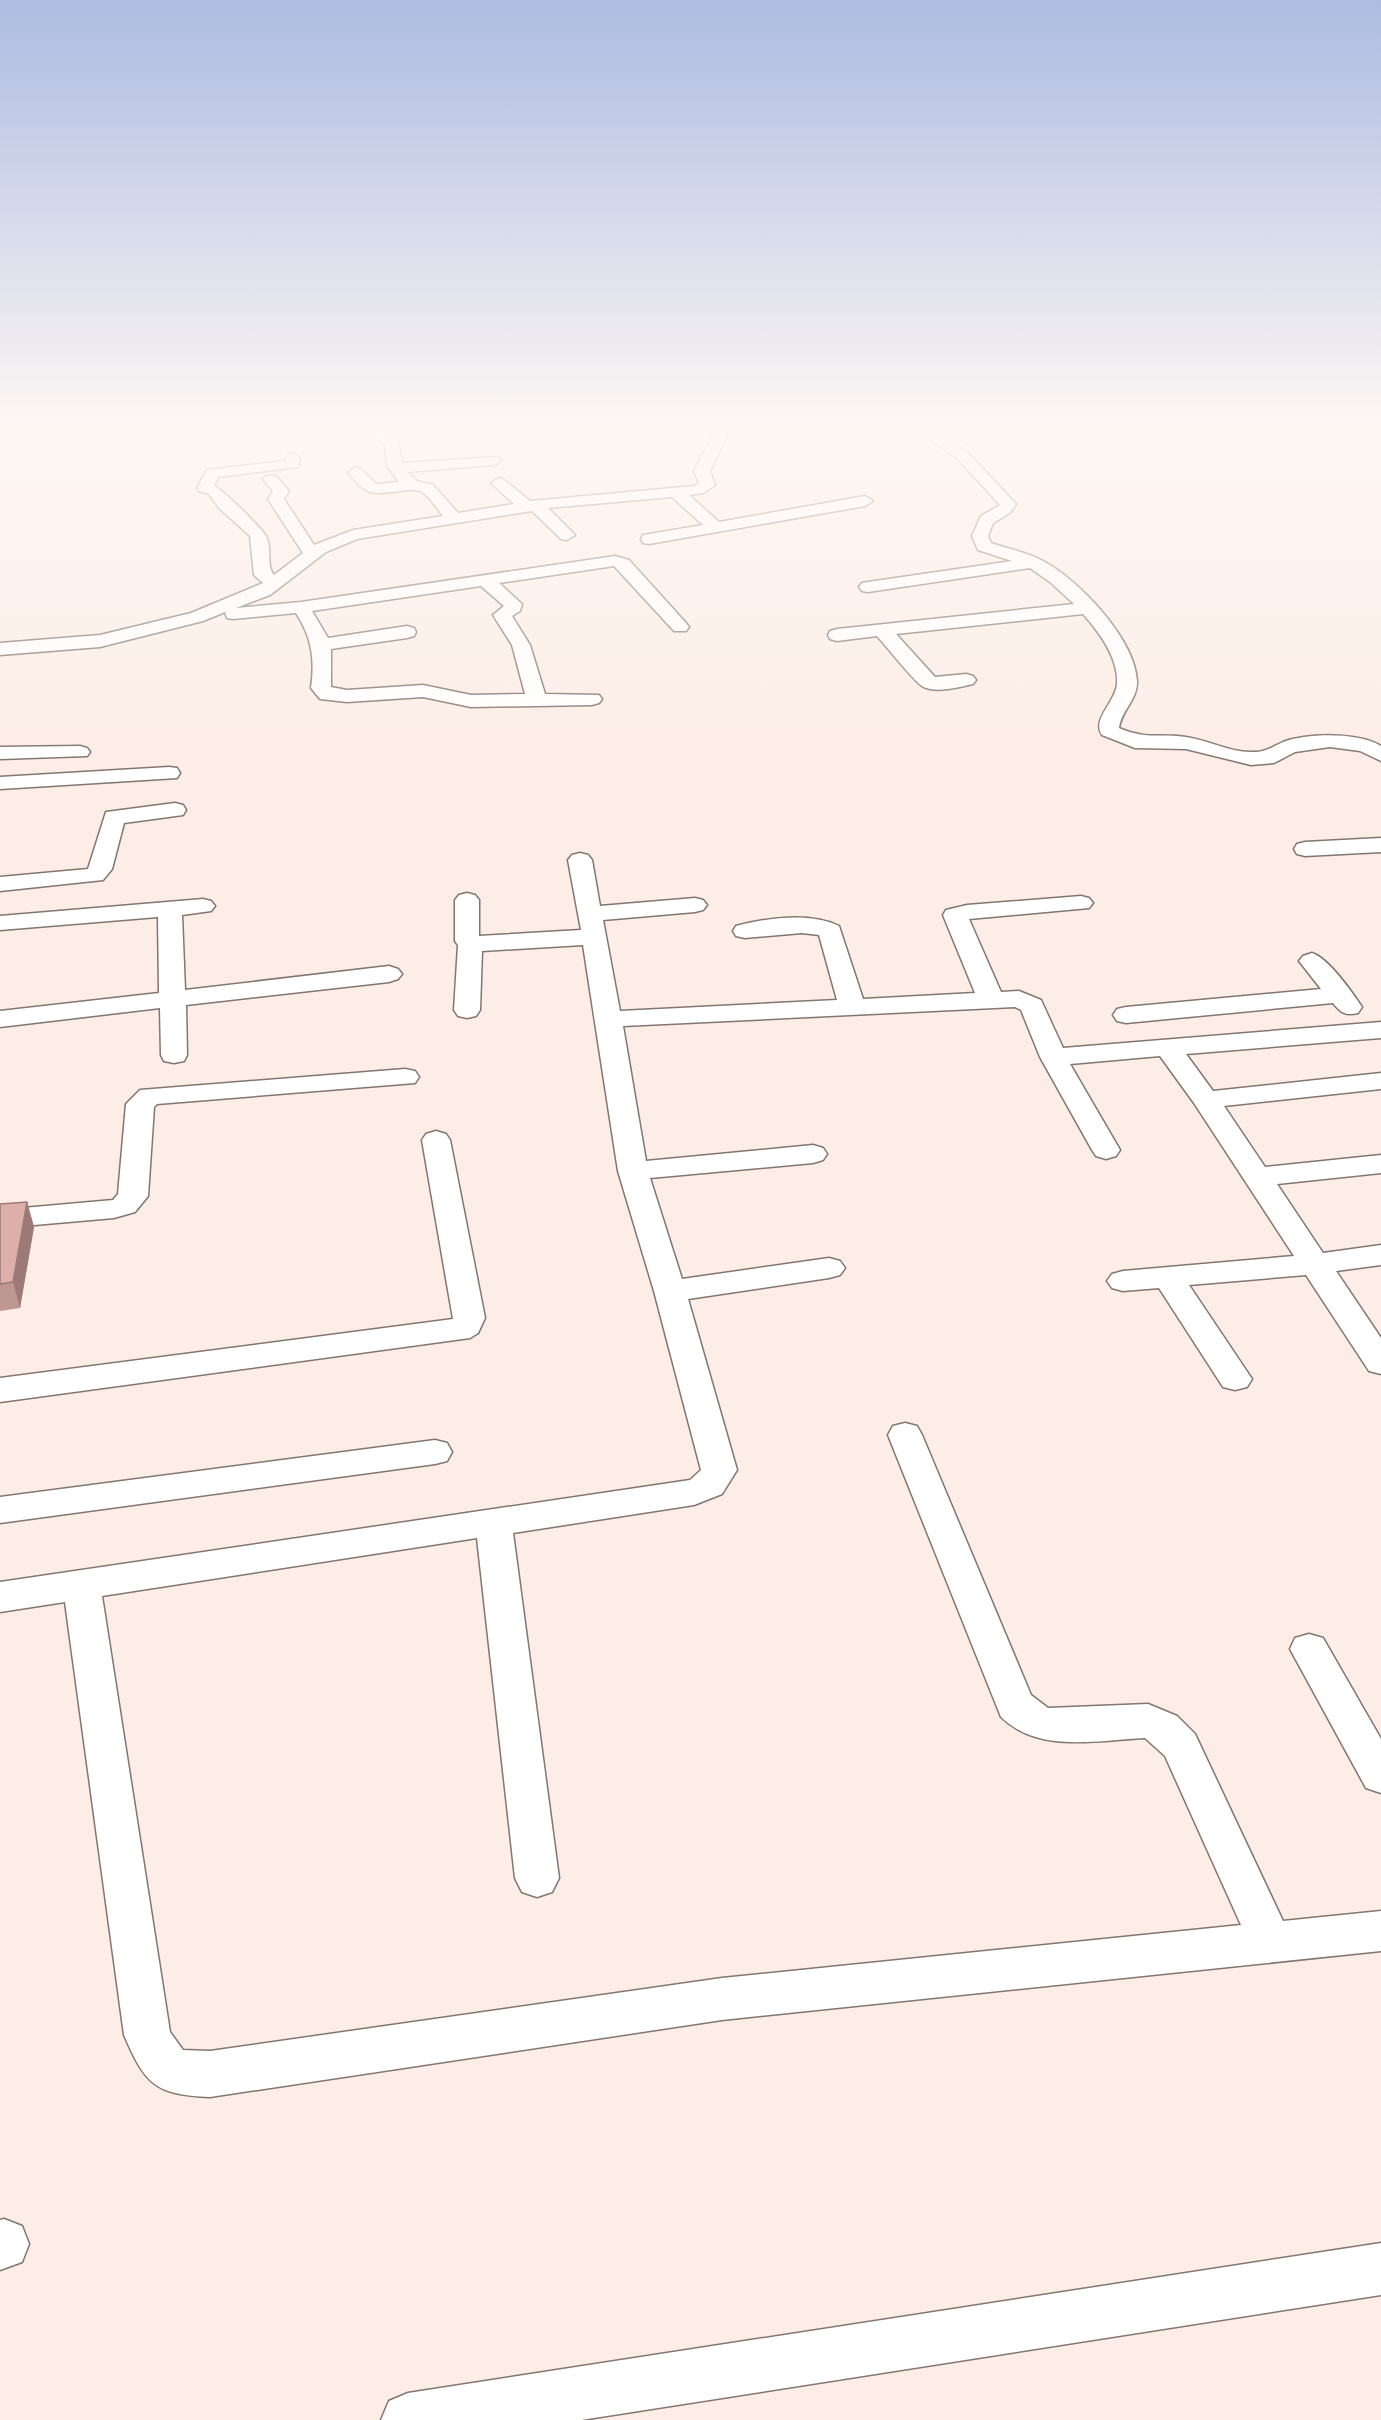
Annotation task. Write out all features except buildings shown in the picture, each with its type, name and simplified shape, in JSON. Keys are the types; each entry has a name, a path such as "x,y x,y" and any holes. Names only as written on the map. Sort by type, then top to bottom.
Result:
{"street":[{"path":"259,539 263,575 276,584"},
{"path":"302,539 311,553"},
{"path":"0,649 100,641 197,617 257,594 276,584 311,553 339,539"},
{"path":"433,539 436,542"},
{"path":"981,539 984,546 1045,569 1087,608 1110,634 1122,659 1127,681 1124,699 1108,724 1109,731 1116,736 1147,744 1186,743 1251,759 1274,757 1289,747 1330,741 1365,745 1381,754"},
{"path":"197,617 301,607 610,561 620,562 680,627"},
{"path":"868,587 1032,563"},
{"path":"485,580 513,604 514,607 502,615 521,645 537,701"},
{"path":"301,607 315,628 322,645 324,659 321,688 327,695 423,692 471,701 592,699"},
{"path":"837,635 1087,608"},
{"path":"882,630 929,682 966,680"},
{"path":"322,645 407,632"},
{"path":"0,753 80,752"},
{"path":"0,783 169,773"},
{"path":"0,884 95,875 100,869 114,817 175,810"},
{"path":"1305,849 1381,845"},
{"path":"0,1597 694,1492 707,1488 716,1480 718,1470 670,1291 633,1172 609,1019 580,860"},
{"path":"467,900 468,941 470,943 467,1010"},
{"path":"991,1000 955,915 967,912 1081,903"},
{"path":"470,943 476,944 592,926 695,905"},
{"path":"0,923 203,906"},
{"path":"170,909 174,1054"},
{"path":"745,931 812,926 826,928 830,931 852,1007"},
{"path":"1312,961 1340,995 1374,1030"},
{"path":"0,1019 389,974"},
{"path":"1126,1015 1340,995"},
{"path":"609,1019 1020,999 1032,1005 1053,1057 1106,1150"},
{"path":"1053,1057 1374,1030"},
{"path":"1167,1047 1206,1100 1381,1363"},
{"path":"0,1219 114,1209 130,1201 133,1196 140,1104 150,1096 405,1077"},
{"path":"1206,1100 1381,1081"},
{"path":"0,1390 459,1330 467,1325 469,1318 436,1140"},
{"path":"633,1172 813,1154"},
{"path":"1257,1177 1381,1164"},
{"path":"1123,1281 1381,1256"},
{"path":"670,1291 829,1268"},
{"path":"1168,1277 1235,1379"},
{"path":"904,1435 1015,1705 1038,1723 1048,1725 1148,1721 1161,1725 1172,1734 1181,1746 1270,1941"},
{"path":"0,1510 435,1452"},
{"path":"493,1522 537,1878"},
{"path":"82,1586 147,2035 161,2063 182,2073 210,2074 722,1999 1381,1931"},
{"path":"1309,1649 1381,1776"},
{"path":"408,2420 1381,2269"}]}
